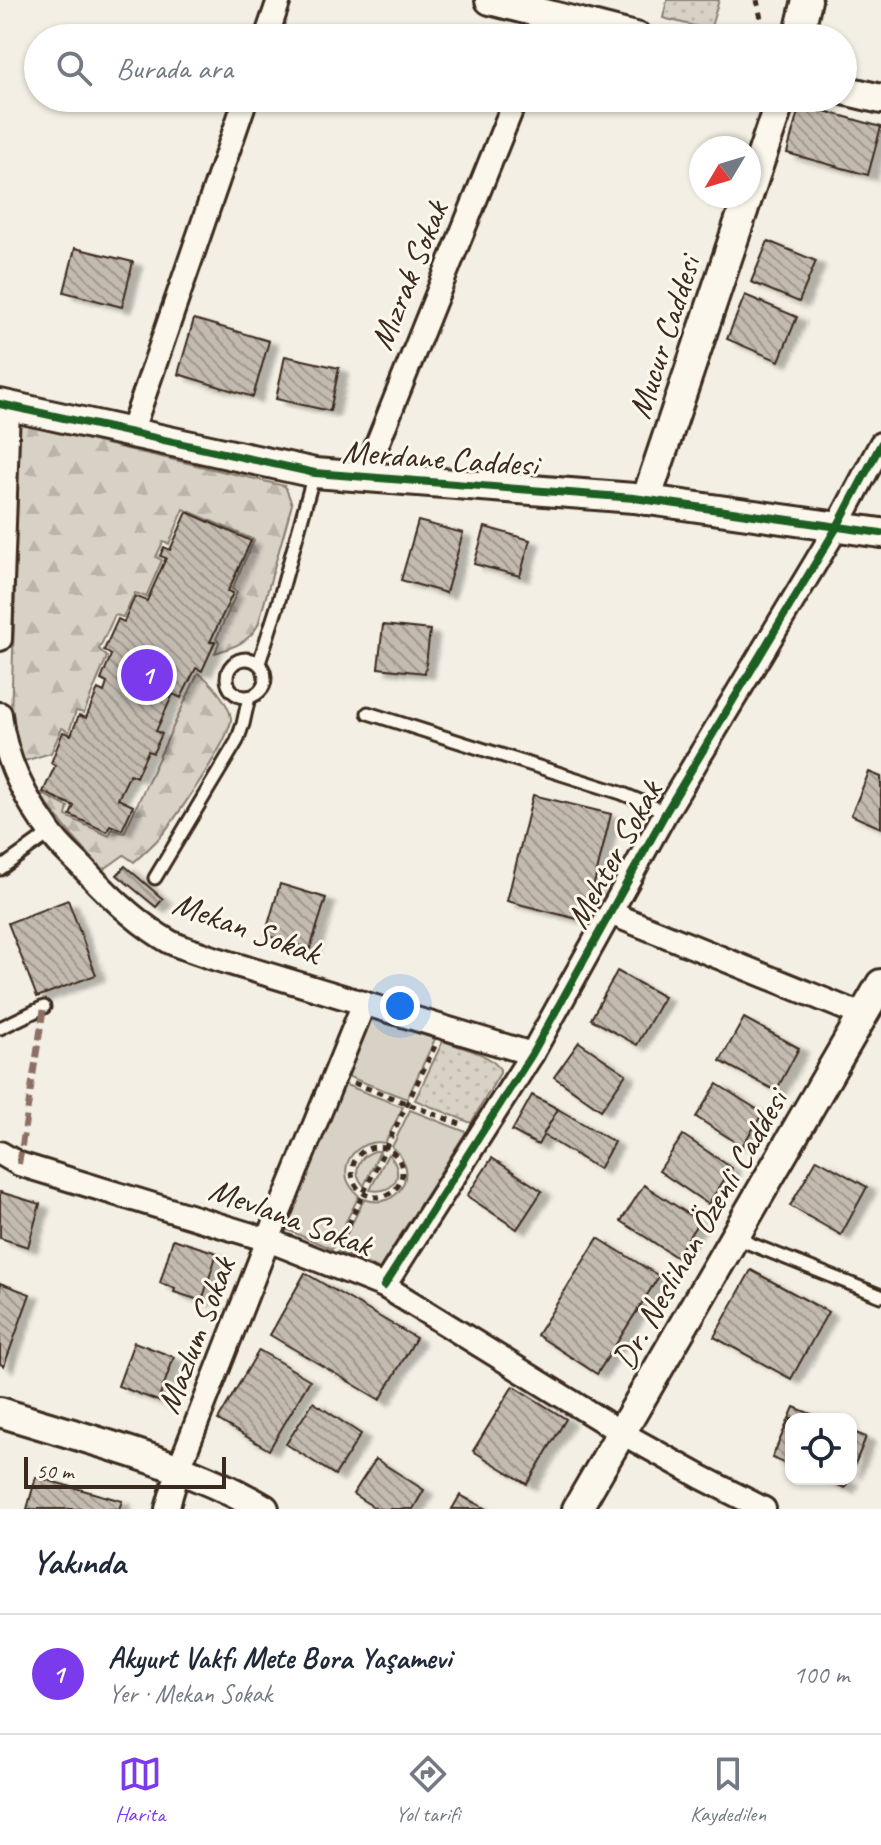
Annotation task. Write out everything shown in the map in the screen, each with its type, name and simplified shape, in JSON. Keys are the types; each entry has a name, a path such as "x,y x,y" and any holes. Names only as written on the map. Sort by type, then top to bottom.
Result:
{"street":[{"path":"271,24 279,0"},
{"path":"490,0 540,24"},
{"path":"801,24 807,0"},
{"path":"857,93 881,99"},
{"path":"131,433 241,112"},
{"name":"Mızrak Sokak","path":"364,477 510,112"},
{"name":"Mucur Caddesi","path":"761,156 776,112"},
{"name":"Mucur Caddesi","path":"646,500 743,208"},
{"path":"0,639 4,405"},
{"name":"Merdane Caddesi","path":"4,405 315,473 646,500 881,533"},
{"name":"Mehter Sokak","path":"384,1286 532,1054 666,812 837,527 881,444"},
{"name":"Mekan Sokak","path":"0,714 2,736 14,769 50,833 118,904 146,927 173,943 210,957 532,1054"},
{"path":"610,913 876,997"},
{"name":"Dr. Neslihan Özenli Caddesi","path":"577,1509 876,997"},
{"name":"Mazlum Sokak","path":"167,1509 179,1468 364,1003"},
{"name":"Mevlana Sokak","path":"0,1153 19,1164 268,1240 384,1286 622,1433 764,1509"},
{"path":"0,1412 179,1468 213,1481 264,1509"}],"lane":[{"path":"259,663 315,473"},
{"path":"241,659 259,663 265,673 264,686 255,695 242,697 231,689 228,671 232,665 241,659"},
{"path":"155,878 237,741 249,697"},
{"path":"368,713 621,793 666,812"},
{"path":"0,869 50,833"},
{"path":"0,1028 44,1007"},
{"path":"735,1238 881,1296"}],"path":[{"path":"757,0 762,24"},
{"path":"329,1264 444,1027"},
{"path":"334,1076 482,1133"},
{"path":"377,1147 393,1152 400,1162 400,1182 390,1193 380,1197 365,1193 357,1187 353,1178 357,1156 366,1149 377,1147"}],"green space":[{"path":"667,0 719,0 712,24 686,24 663,18"},
{"path":"20,424 285,486 292,504 258,625 245,640 215,653 219,642 216,639 237,592 232,589 254,540 184,509 169,544 163,542 156,557 162,560 146,597 135,593 123,617 115,615 99,649 107,657 84,713 76,711 69,732 62,728 51,753 21,762 11,717"},
{"path":"198,673 218,692 230,712 229,728 223,742 190,796 158,839 134,862 124,855 103,870 37,791 68,807 66,816 109,836 112,829 124,833"},
{"path":"371,1019 435,1039 407,1099 344,1075"},
{"path":"443,1041 481,1055 500,1069 471,1123 415,1100"},
{"path":"341,1083 403,1107 385,1143 362,1146 351,1156 346,1170 347,1179 359,1196 332,1249 285,1229"},
{"path":"410,1110 466,1132 379,1269 338,1252 364,1199 387,1200 402,1186 405,1167 401,1156 392,1147"},
{"path":"375,1151 380,1151 364,1186 358,1175 358,1165"},
{"path":"388,1154 396,1168 396,1181 386,1189 370,1190"}],"building":[{"path":"798,112 828,112 881,127 868,175 787,153"},
{"path":"768,241 816,261 799,302 751,282"},
{"path":"75,248 133,262 122,307 64,292"},
{"path":"745,295 797,317 779,361 727,339"},
{"path":"194,319 269,341 253,397 178,374"},
{"path":"285,356 339,368 330,411 276,399"},
{"path":"187,512 251,541 228,591 233,593 210,642 215,642 202,671 196,668 181,698 173,694 156,731 162,734 153,753 148,751 136,777 130,774 118,799 133,806 122,830 110,825 107,832 70,815 74,806 43,792 55,766 51,763 63,732 71,735 79,715 86,718 98,689 104,692 107,683 101,680 111,655 104,650 118,619 124,622 135,596 147,601 166,558 160,556 164,547 170,550"},
{"path":"418,521 463,533 446,593 401,580"},
{"path":"485,527 530,540 520,576 474,564"},
{"path":"383,625 430,630 425,673 378,668"},
{"path":"869,772 881,777 881,828 851,815"},
{"path":"533,795 611,814 585,921 507,901"},
{"path":"125,866 163,899 156,907 117,875"},
{"path":"280,884 326,898 310,949 265,935"},
{"path":"68,900 96,975 37,997 8,923"},
{"path":"617,971 664,997 637,1045 591,1019"},
{"path":"744,1018 799,1048 776,1091 720,1061"},
{"path":"579,1042 626,1074 601,1110 554,1077"},
{"path":"717,1084 763,1113 742,1146 696,1117"},
{"path":"532,1095 558,1109 538,1145 512,1131"},
{"path":"558,1109 614,1142 599,1169 543,1135"},
{"path":"683,1135 732,1168 708,1204 659,1171"},
{"path":"492,1158 542,1191 517,1229 467,1196"},
{"path":"817,1159 867,1187 841,1235 790,1206"},
{"path":"644,1185 699,1221 676,1257 621,1221"},
{"path":"0,1192 40,1204 28,1247 0,1238"},
{"path":"598,1238 659,1276 597,1374 537,1335"},
{"path":"173,1239 217,1253 202,1301 174,1292 175,1288 160,1283"},
{"path":"751,1270 828,1312 791,1379 714,1337"},
{"path":"305,1273 416,1338 380,1400 270,1335"},
{"path":"0,1283 30,1294 4,1366 0,1364"},
{"path":"134,1342 174,1357 158,1401 118,1386"},
{"path":"259,1350 310,1380 269,1450 218,1420"},
{"path":"513,1386 566,1419 527,1484 473,1451"},
{"path":"313,1402 361,1434 335,1475 286,1444"},
{"path":"794,1407 808,1413 791,1413"},
{"path":"785,1428 785,1463 772,1458"},
{"path":"857,1433 866,1437 857,1459"},
{"path":"376,1459 424,1490 413,1509 377,1509 353,1494"},
{"path":"36,1477 122,1501 119,1509 27,1509"},
{"path":"460,1495 486,1509 452,1509"}],"marked path":[{"path":"19,1164 44,1007"}],"cycle path":[{"path":"0,404 315,473 634,498 881,533"},
{"path":"384,1286 532,1054 666,812 837,527 881,444"}],"place":[{"name":"Akyurt Vakfı Mete Bora Yaşamevi","path":"147,675"}]}
